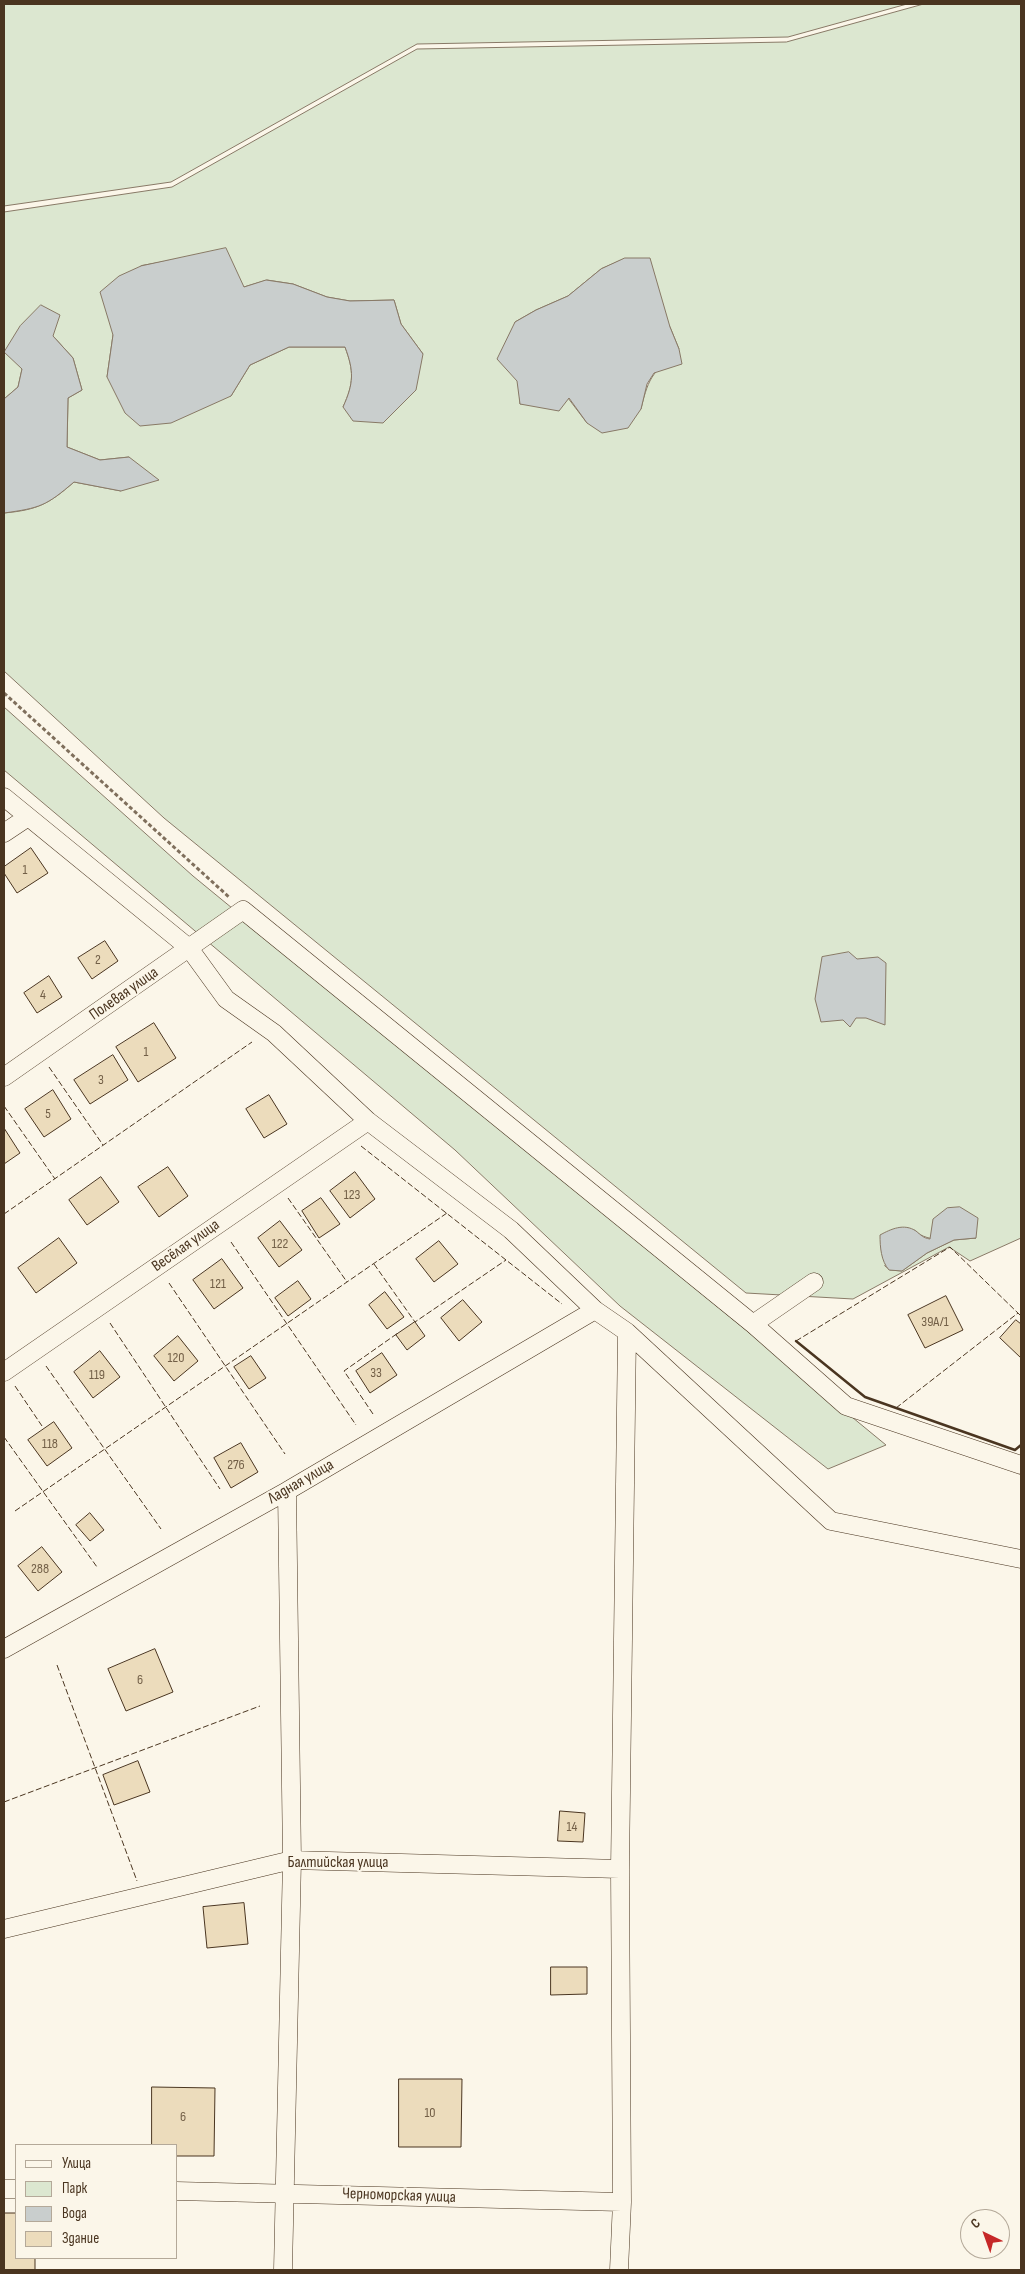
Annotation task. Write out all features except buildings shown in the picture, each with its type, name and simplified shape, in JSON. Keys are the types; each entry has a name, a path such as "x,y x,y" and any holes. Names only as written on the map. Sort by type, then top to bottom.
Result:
{"street":[{"path":"4,797 189,948 226,999 274,1033 368,1121 511,1230 595,1310 626,1332 831,1521 1021,1559"},
{"path":"4,833 28,817"},
{"name":"Полевая улица","path":"4,1077 243,910"},
{"path":"243,910 753,1324 846,1406 1021,1465"},
{"name":"Весёлая улица","path":"4,1372 368,1121"},
{"path":"753,1324 814,1282"},
{"name":"Ладная улица","path":"4,1649 287,1491 595,1310"},
{"path":"619,2270 622,2202 620,1869 626,1332"},
{"path":"284,2270 284,2193 292,1860 287,1491"},
{"name":"Балтийская улица","path":"4,1929 292,1860 620,1869"},
{"name":"Черноморская улица","path":"178,2192 622,2202"}],"path":[{"path":"4,693 243,910"}],"green space":[{"path":"4,4 907,4 788,37 417,44 171,182 4,206"},
{"path":"924,4 1021,4 1021,1238 970,1261 949,1247 853,1299 746,1293 164,818 4,671 4,513 42,505 74,482 121,491 129,457 100,460 67,447 68,398 82,390 73,358 53,336 22,369 18,387 4,399 4,212 172,187 417,49 786,42","holes":["180,259 244,287 267,280 293,284 327,297 350,301 394,300 401,324 423,354 343,407 352,377 345,347 289,347 250,365 231,396 107,377 113,335 141,266","625,259 670,327 679,349 650,381 641,409 587,423 568,398 520,404 515,322 536,310 568,296 601,269","914,1230 927,1238 976,1238 954,1240 927,1253 902,1271 890,1270 885,1266"]},
{"path":"4,707 193,876 886,1445 828,1469 620,1306 455,1150 4,770"}],"water":[{"path":"226,248 244,287 266,280 293,284 327,297 350,301 394,300 401,324 423,354 416,390 383,423 353,421 343,407 352,377 345,347 289,347 250,365 231,396 171,423 140,426 125,413 107,377 113,335 100,292 119,276 141,266"},
{"path":"625,258 650,258 682,364 654,373 647,384 641,409 628,428 602,433 587,423 569,398 559,411 520,404 517,381 497,359 515,322 536,310 568,296 601,269"},
{"path":"41,305 60,315 53,336 73,358 82,390 68,398 67,447 100,460 129,457 159,480 121,491 74,482 42,505 4,513 4,399 18,387 22,369 4,352 20,326"},
{"path":"849,952 857,959 878,957 886,963 885,1025 866,1018 856,1018 850,1027 843,1020 821,1022 815,999 822,957"},
{"path":"960,1207 978,1218 976,1238 954,1240 927,1253 902,1271 889,1270 883,1258 880,1235 893,1229 907,1227 930,1239 933,1219 947,1208"}],"fence":[{"path":"4,1214 252,1042"},
{"path":"49,1067 103,1145"},
{"path":"4,1106 55,1179"},
{"path":"361,1146 562,1304"},
{"path":"288,1198 347,1282"},
{"path":"15,1511 447,1213"},
{"path":"231,1242 356,1425"},
{"path":"796,1341 950,1247 1021,1316"},
{"path":"374,1264 415,1322 506,1260"},
{"path":"169,1283 285,1454"},
{"path":"896,1408 1018,1313"},
{"path":"110,1323 220,1489"},
{"path":"373,1414 344,1371 398,1333"},
{"path":"46,1366 161,1529"},
{"path":"15,1386 42,1426"},
{"path":"4,1437 97,1567"},
{"path":"57,1665 137,1881"},
{"path":"4,1802 260,1706"}],"wall":[{"path":"796,1341 865,1397 1015,1450 1021,1445"}]}
